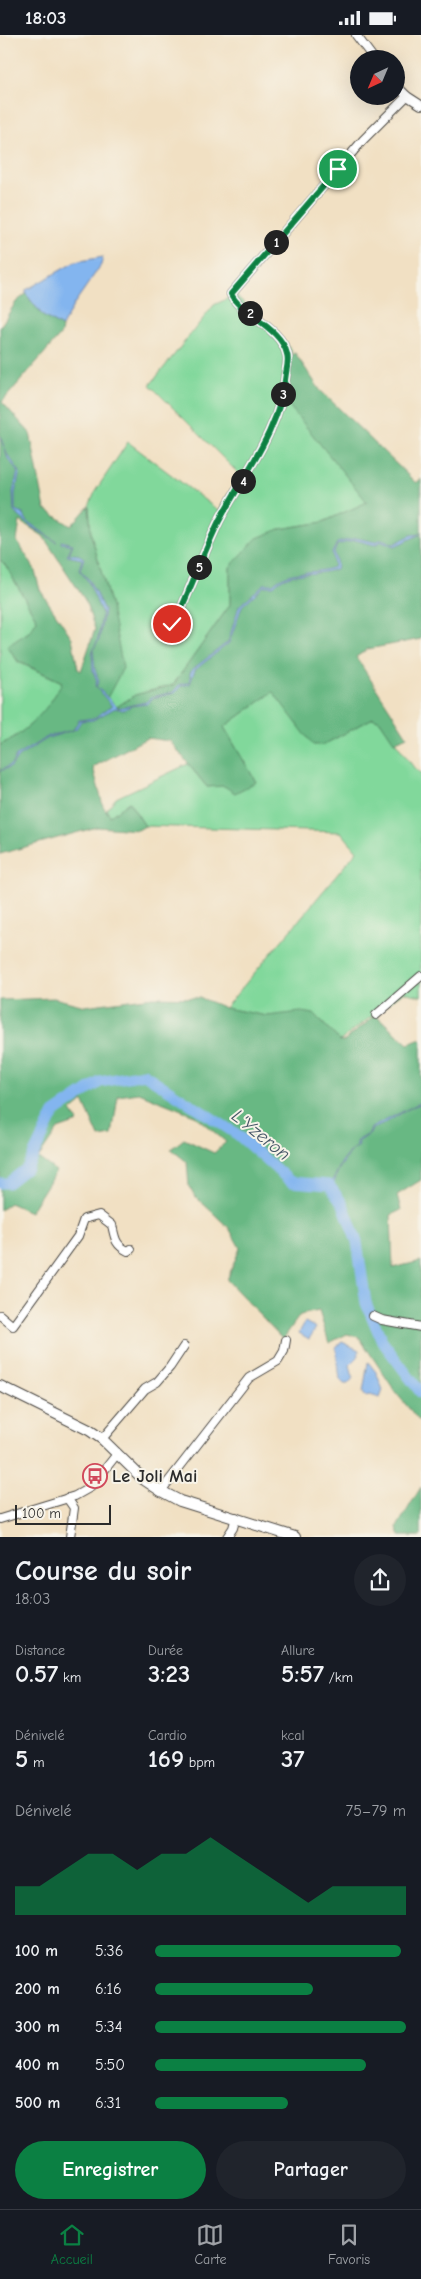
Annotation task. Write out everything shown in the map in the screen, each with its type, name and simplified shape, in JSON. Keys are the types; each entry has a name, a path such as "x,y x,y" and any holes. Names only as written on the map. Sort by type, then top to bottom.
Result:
{"main road":[{"path":"0,1387 73,1421 102,1439 143,1479 180,1501 236,1517 294,1537"}],"street":[{"path":"356,35 367,50"},
{"path":"172,624 178,616 219,521 268,434 282,397 286,377 288,356 284,346 274,333 231,294 359,145 407,96 420,101"},
{"path":"376,1015 421,976"},
{"path":"0,1315 13,1326 78,1236 84,1219 99,1215 112,1225 116,1242 120,1248 128,1251 132,1249"},
{"path":"373,1316 382,1320 421,1327"},
{"path":"161,1491 249,1379 278,1361 284,1351 286,1340"},
{"path":"102,1439 145,1389 157,1382 184,1346"},
{"path":"0,1519 67,1499 91,1487 118,1454"},
{"path":"67,1499 74,1508 70,1537"},
{"path":"227,1537 233,1528 236,1517"}],"green space":[{"path":"26,294 43,316 62,327 61,334 2,402 30,433 45,509 71,526 89,506 91,534 111,607 123,668 107,698 115,708 135,695 173,685 230,605 230,567 257,538 280,529 323,522 367,502 282,397 288,356 295,353 320,390 416,483 421,479 421,639 368,649 356,657 407,736 394,742 380,721 373,718 323,745 313,745 273,692 224,727 256,782 235,793 224,786 207,787 170,741 147,738 93,767 103,806 110,816 129,802 145,826 138,830 97,827 0,854 0,745 19,734 36,719 51,701 62,682 18,661 7,646 29,632 37,620 6,566 0,560 0,327 16,302","holes":["20,521 43,536 85,600 95,629 81,671 78,669 72,638 40,590 34,568 17,541"]},
{"path":"235,295 265,321 292,351 288,356 282,397 368,502 323,522 280,529 230,567 230,605 173,685 135,695 115,708 107,698 111,607 91,534 89,506 96,490 128,442 219,511 239,474 150,385 214,305"},
{"path":"0,560 6,566 37,620 29,632 8,646 18,662 62,682 51,701 37,719 19,734 0,745"},
{"path":"273,692 323,745 373,718 380,721 415,769 421,773 421,996 403,992 340,1041 314,1014 267,1016 225,1008 357,851 341,832 145,826 129,802 111,816 106,810 116,798 188,764 207,787 256,782 224,727"},
{"path":"153,997 201,998 225,1008 267,1016 301,1012 314,1014 340,1041 344,1041 376,1015 408,1044 421,1039 421,1180 397,1195 401,1210 391,1215 393,1268 421,1261 421,1423 397,1394 359,1337 347,1334 329,1343 319,1311 300,1315 283,1339 227,1280 240,1248 229,1228 196,1197 189,1187 187,1162 171,1149 184,1139 214,1153 226,1142 194,1115 139,1093 118,1096 112,1135 99,1137 83,1101 71,1111 78,1122 58,1129 38,1158 56,1171 30,1212 10,1203 0,1210 0,1000 54,998 85,1006"},
{"path":"421,1487 421,1536 400,1536 397,1527"}],"water":[{"path":"103,257 101,265 74,304 62,327 43,316 26,294 26,290 75,262"},
{"path":"0,436 7,454 20,472 15,493 15,511 23,514 28,522 57,542 32,527 14,512 13,492 18,471 8,459"},
{"path":"421,534 395,546 382,541 375,545 355,540 337,545 334,553 336,569 319,573 294,575 286,577 274,586 264,586 242,606 229,643 195,670 190,684 181,686 175,693 153,698 147,704 131,706 123,710 115,708 93,720 81,721 76,729 73,730 79,720 94,718 112,706 95,686 97,681 93,671 93,651 95,670 99,681 96,686 118,708 146,702 152,697 173,692 179,685 190,682 190,673 194,668 228,642 239,606 264,584 273,584 279,579 294,574 334,567 332,553 337,543 356,538 375,542 382,539 394,544 411,535"},
{"path":"61,541 73,544 69,554 79,555 84,558 80,570 89,580 104,610 99,640 94,648 98,639 102,614 88,581 79,570 82,559 67,556 72,545 61,543"},
{"path":"73,730 48,738 18,757 11,767 0,771 12,764 16,756 49,736"},
{"path":"421,1102 372,1129 370,1134 358,1142 359,1146 354,1149 357,1147 357,1141 369,1134 371,1128"},
{"path":"347,1155 335,1181 329,1186 343,1161"},
{"path":"305,1322 316,1328 309,1339 299,1333"},
{"path":"342,1342 359,1350 358,1357 350,1365 353,1378 348,1384 344,1384 340,1380 336,1347"},
{"path":"368,1362 376,1372 383,1390 380,1398 370,1395 365,1396 363,1392"}],"waterway":[{"name":"L'Yzeron","path":"0,1183 8,1183 27,1168 54,1113 100,1082 144,1074 238,1135 291,1182 329,1185 343,1204 357,1242 366,1303 382,1341 421,1393"}],"place":[{"name":"Le Joli Mai","path":"95,1476"}],"route":[{"path":"172,624 178,616 219,521 268,434 282,397 286,377 288,356 284,346 274,333 232,298 231,294 248,271 280,238 338,169"}]}
